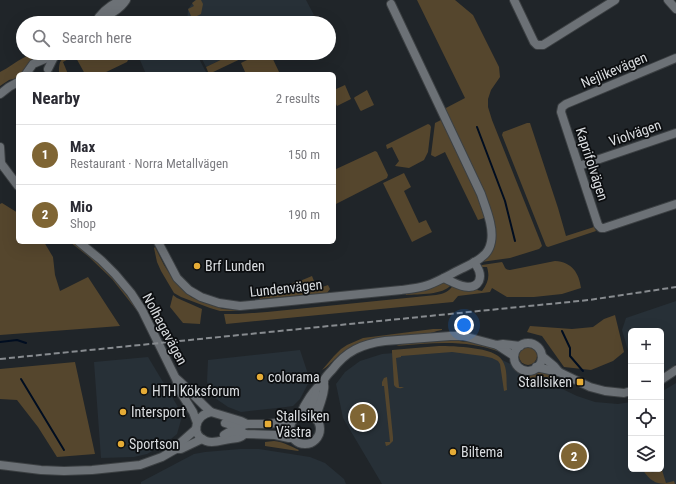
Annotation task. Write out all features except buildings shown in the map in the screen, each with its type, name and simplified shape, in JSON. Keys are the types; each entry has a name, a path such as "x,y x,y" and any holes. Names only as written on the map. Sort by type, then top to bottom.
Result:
{"street":[{"path":"99,16 106,10 121,1 126,0"},
{"path":"514,0 534,42 537,45 543,46 616,0"},
{"path":"668,0 676,9"},
{"name":"Lundenvägen","path":"159,244 178,278 189,290 200,297 219,303 240,306 401,290 423,286 444,278 474,262 487,252 491,243 491,231 481,194 391,4"},
{"name":"Nejlikevägen","path":"562,107 676,58"},
{"path":"28,72 33,64 42,60"},
{"path":"48,72 53,60"},
{"path":"39,62 45,64 48,72"},
{"path":"0,94 16,83"},
{"name":"Kaprifolvägen","path":"562,107 562,112 598,225 601,228 676,204"},
{"name":"Violvägen","path":"579,166 676,133"},
{"path":"0,147 0,162 16,183"},
{"name":"Nolhagavägen","path":"81,244 101,260 131,293 149,322 181,393 191,407 196,426"},
{"path":"444,278 466,287 476,285 480,276 474,262"},
{"path":"316,419 325,378 337,363 347,354 361,346 375,342 462,336 497,345 514,356"},
{"path":"497,345 503,344 520,346 528,343 536,345 542,356 559,372"},
{"path":"520,346 517,348 514,356 516,364 521,369 530,370 536,367 542,356"},
{"path":"536,367 559,372 590,387 605,391 628,391"},
{"path":"664,378 676,370"},
{"name":"Nolhagavägen","path":"176,379 214,413 247,424"},
{"path":"300,416 309,415 318,422 320,430 317,437 308,444 299,443 293,438 290,430 291,426 300,416 314,402 316,390 319,385 324,382"},
{"path":"176,449 178,444 196,426 202,415 214,413 220,416 225,422 224,435"},
{"name":"Nolhagavägen","path":"225,422 231,425 241,426 247,424 268,424 283,422 300,416"},
{"path":"196,426 197,433 206,441 222,442 240,438 245,434"},
{"path":"214,442 229,432 236,431 245,434 275,435 293,438"},
{"path":"0,465 64,471 105,469 140,465 162,457 176,449 182,449 202,439"}],"shaded area":[{"path":"195,0 306,0 314,15 188,16 188,9"},
{"path":"196,0 201,0 203,4 201,14 191,16 188,9 194,6 192,3"},
{"path":"417,0 455,0 473,15 499,67 500,77 491,90 488,99 488,107 541,243 542,246 539,249 510,258 481,262 494,234 444,109 465,98"},
{"path":"19,60 38,60 25,72 16,72 16,78 9,80 0,86 0,72"},
{"path":"61,60 67,60 63,62 67,72 59,72"},
{"path":"77,60 128,60 127,62 106,72 84,72"},
{"path":"140,60 200,60 206,72 145,72"},
{"path":"202,60 220,60 206,67"},
{"path":"220,60 238,60 213,72 208,72 206,67"},
{"path":"247,60 273,60 279,72 245,72 241,63"},
{"path":"345,85 351,99 337,106 336,89"},
{"path":"367,90 374,105 361,111 354,98"},
{"path":"443,119 468,171 485,214 484,218 478,220 445,152 435,157 431,155 435,123"},
{"path":"530,123 566,236 594,227 596,231 548,247 546,246 502,135 503,132"},
{"path":"428,124 431,127 428,152 424,160 409,168 395,166 399,161 392,147 387,149 386,145"},
{"path":"375,151 377,152 388,175 387,178 336,204 336,169"},
{"path":"404,173 411,187 404,191 419,223 426,220 432,232 412,242 383,183"},
{"path":"2,203 16,212 16,244 45,244 53,257 55,275 60,291 88,277 120,326 0,335 0,204"},
{"path":"73,244 76,244 83,250 112,276 128,295 142,317 112,279"},
{"path":"155,247 173,279 191,297 223,309 256,309 231,311 220,311 174,293 157,262"},
{"path":"555,261 566,264 574,269 581,288 562,294 534,297 507,297 492,288 490,292 458,296 453,302 226,324 224,314 267,312 436,295 446,292 453,285 482,291 487,283 488,274 487,267 480,267 482,265 502,262 506,269 510,270"},
{"path":"312,276 314,281 311,282 314,290 328,285 330,289 327,293 260,299 257,295 258,292 265,289 268,295 299,280 300,281"},
{"path":"442,283 448,283 451,285 442,291 437,292 406,295 405,293"},
{"path":"173,295 202,309 200,324 183,323 170,307"},
{"path":"676,301 676,364 664,371 664,328 628,328 628,351 622,330 626,318"},
{"path":"615,315 624,352 613,361 591,370 564,367 542,336 527,332 530,326 572,329 593,327 604,319"},
{"path":"433,329 442,330 426,334 378,338 360,343 343,352 322,370 341,349 363,338"},
{"path":"447,340 489,346 500,352 475,345 449,343 396,346 402,344"},
{"path":"439,346 473,348 491,352 498,356 504,363 507,390 504,391 500,364 498,361 483,356 452,352 401,356 396,358 399,387 404,387 399,388 394,385 392,350"},
{"path":"528,347 534,350 537,356 534,362 528,365 522,362 519,356 522,350"},
{"name":"Stallsiken","path":"452,348 496,357 577,396 595,402 618,404 628,402 628,472 664,472 664,390 676,383 676,484 382,484 343,418 336,384 345,372 360,361 382,354"},
{"path":"300,350 310,380 300,399 293,406 241,412 228,407 215,398 207,382 208,360"},
{"path":"148,357 178,407 181,420 177,434 166,443 147,454 134,457 101,458 94,362"},
{"path":"75,362 95,454 57,457 38,427 17,400 0,399 0,369"},
{"path":"534,372 548,373 569,383 567,387 547,377 523,378"},
{"path":"387,377 393,441 386,446 385,442 390,442 384,386 382,386 382,382 384,378"},
{"path":"274,441 284,443 299,450 265,446 265,442"},
{"path":"240,449 259,449 310,457 325,463 344,479 346,484 141,484 141,482 194,454"},
{"path":"644,472 663,472 666,483 674,481 675,484 663,484 649,478"}],"waterway":[{"path":"477,127 505,201 515,241"},
{"path":"562,331 570,348 570,356 583,371"},
{"path":"0,342 17,340 26,343"},
{"path":"21,379 64,450"}],"railway":[{"path":"0,359 589,300 676,287"}],"place":[{"name":"Brf Lunden","path":"197,266"},
{"name":"colorama","path":"260,377"},
{"name":"Stallsiken","path":"580,382"},
{"name":"HTH Köksforum","path":"144,391"},
{"name":"Intersport","path":"123,412"},
{"name":"Max","path":"363,417"},
{"name":"Stallsiken Västra","path":"268,424"},
{"name":"Sportson","path":"121,444"},
{"name":"Biltema","path":"453,452"},
{"name":"Mio","path":"574,456"}]}
